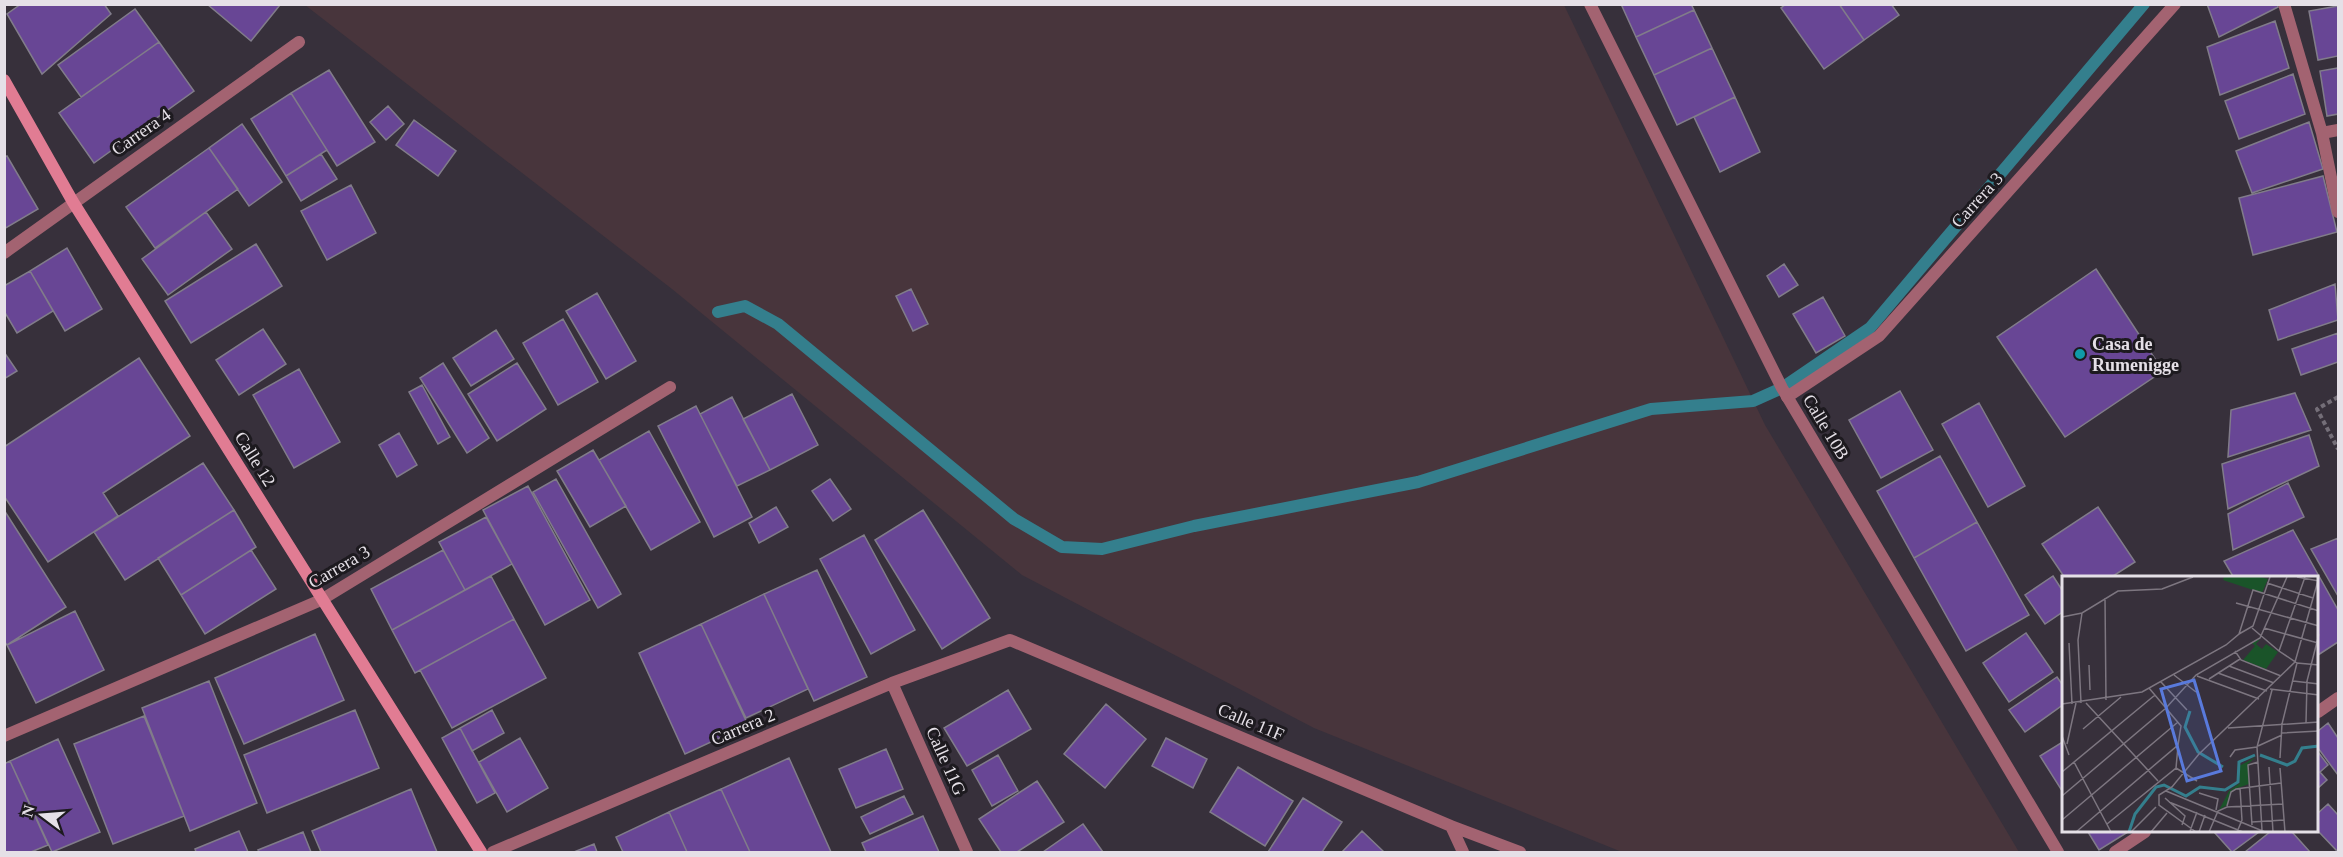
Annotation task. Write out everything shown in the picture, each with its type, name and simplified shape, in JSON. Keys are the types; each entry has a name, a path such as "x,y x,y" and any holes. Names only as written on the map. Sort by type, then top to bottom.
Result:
{"street":[{"name":"Calle 10B","path":"1590,4 1787,397 2058,852"},
{"name":"Carrera 3","path":"1787,397 1878,336 2175,4"},
{"path":"2284,4 2322,133 2338,212"},
{"name":"Carrera 4","path":"4,253 299,42"},
{"name":"Calle 12","path":"4,81 73,202 481,852"},
{"path":"2322,133 2338,130"},
{"name":"Carrera 3","path":"4,736 321,600 670,387"},
{"name":"Carrera 2","path":"493,852 892,683 1010,640"},
{"name":"Calle 11F","path":"1010,640 1451,826 1520,852"},
{"name":"Calle 11G","path":"892,683 967,852"},
{"path":"2319,711 2338,698"},
{"path":"1451,826 1463,852"},
{"path":"2115,852 2142,833"}],"path":[{"path":"2338,397 2317,409 2338,449"}],"shaded area":[{"path":"305,5 1564,5 1765,425 2019,852 1622,852 1314,728 1022,575 672,289"}],"building":[{"path":"21,4 104,4 111,14 42,74 7,14"},
{"path":"207,4 280,4 280,5 251,41"},
{"path":"1621,4 1691,4 1694,10 1636,37"},
{"path":"1786,4 1839,4 1864,40 1824,69 1781,8"},
{"path":"1839,4 1891,4 1899,15 1864,40"},
{"path":"2207,4 2277,4 2278,7 2219,37"},
{"path":"2338,6 2338,56 2318,60 2309,11"},
{"path":"135,9 159,42 81,97 58,65"},
{"path":"1694,10 1712,48 1654,75 1636,37"},
{"path":"2275,21 2289,68 2220,95 2207,47"},
{"path":"159,42 194,91 94,163 59,113"},
{"path":"1712,48 1735,97 1677,125 1654,75"},
{"path":"2338,68 2338,114 2327,116 2320,71"},
{"path":"329,70 375,142 337,166 291,93"},
{"path":"2293,74 2305,114 2239,139 2225,101"},
{"path":"291,93 327,150 286,176 251,119"},
{"path":"1735,97 1760,152 1720,172 1694,117"},
{"path":"388,106 404,124 386,140 370,122"},
{"path":"414,120 456,151 438,176 396,145"},
{"path":"2309,122 2323,169 2252,193 2236,151"},
{"path":"242,124 282,182 249,206 209,148"},
{"path":"209,148 238,189 155,248 126,207"},
{"path":"321,154 337,179 301,201 286,176"},
{"path":"7,156 38,209 4,229 4,157"},
{"path":"2323,176 2337,232 2253,255 2239,198"},
{"path":"351,185 376,233 327,260 301,211"},
{"path":"206,212 232,249 168,295 142,259"},
{"path":"256,244 282,286 191,343 165,301"},
{"path":"67,248 102,309 65,331 30,271"},
{"path":"1784,264 1798,285 1779,297 1767,276"},
{"name":"Casa de Rumenigge","path":"2096,269 2163,371 2065,437 1997,337"},
{"path":"30,271 53,311 17,333 4,311 4,286"},
{"path":"2335,284 2338,320 2278,340 2269,310"},
{"path":"911,289 928,324 913,331 896,296"},
{"path":"597,293 636,361 606,379 566,311"},
{"path":"1823,297 1845,336 1816,353 1793,314"},
{"path":"563,319 598,382 558,405 523,343"},
{"path":"263,329 286,364 239,395 216,360"},
{"path":"496,330 514,359 471,386 453,358"},
{"path":"2338,333 2338,362 2301,375 2292,349"},
{"path":"4,352 17,371 4,379"},
{"path":"139,358 190,436 103,493 118,516 48,562 4,496 4,447"},
{"path":"443,363 489,438 467,453 420,378"},
{"path":"517,363 546,409 497,441 468,394"},
{"path":"299,369 340,442 294,468 253,395"},
{"path":"422,385 450,437 438,444 409,392"},
{"path":"1900,391 1933,450 1881,478 1849,420"},
{"path":"2295,393 2311,430 2228,457 2231,410"},
{"path":"792,394 818,445 770,470 743,419"},
{"path":"732,397 770,470 737,486 700,414"},
{"path":"1979,403 2025,486 1988,507 1942,424"},
{"path":"696,406 752,517 714,537 658,426"},
{"path":"649,431 700,522 651,550 599,460"},
{"path":"399,433 417,465 397,477 379,445"},
{"path":"2309,435 2319,466 2228,509 2222,464"},
{"path":"593,450 626,506 590,527 557,471"},
{"path":"1940,456 1977,522 1914,558 1877,491"},
{"path":"203,463 234,510 125,580 94,532"},
{"path":"556,479 621,594 598,608 533,492"},
{"path":"830,479 851,509 833,521 812,491"},
{"path":"2288,483 2304,517 2233,550 2228,514"},
{"path":"528,486 590,600 545,625 483,510"},
{"path":"776,507 788,527 759,543 749,523"},
{"path":"2098,507 2135,562 2113,576 2064,576 2042,544"},
{"path":"4,510 66,607 7,645 4,641"},
{"path":"234,510 256,547 181,595 158,558"},
{"path":"923,510 990,618 942,649 875,540"},
{"path":"486,517 512,564 465,590 439,542"},
{"path":"1977,522 2029,615 1966,651 1914,558"},
{"path":"2293,530 2319,576 2233,576 2224,561"},
{"path":"864,535 915,630 871,654 820,559"},
{"path":"2338,538 2338,596 2311,549"},
{"path":"251,550 276,589 205,634 181,595"},
{"path":"443,550 465,590 392,630 371,589"},
{"path":"817,570 867,677 814,701 764,594"},
{"path":"491,576 514,619 415,673 392,630"},
{"path":"2053,576 2062,590 2062,612 2045,624 2025,595"},
{"path":"2319,576 2338,610 2338,642 2319,654"},
{"path":"764,594 808,689 746,718 701,624"},
{"path":"75,611 104,670 36,703 7,645"},
{"path":"514,619 546,678 452,728 420,670"},
{"path":"701,624 748,725 685,754 639,653"},
{"path":"2026,633 2053,672 2009,702 1983,663"},
{"path":"315,634 344,700 244,744 215,678"},
{"path":"2057,677 2062,684 2062,705 2025,732 2009,710"},
{"path":"209,681 257,803 190,831 142,708"},
{"path":"1008,690 1031,729 967,766 944,728"},
{"path":"1106,704 1146,739 1105,788 1064,754"},
{"path":"355,710 379,768 267,813 244,755"},
{"path":"492,710 504,733 472,751 460,728"},
{"path":"144,716 184,816 113,844 74,744"},
{"path":"2328,723 2338,738 2338,775 2319,749 2319,730"},
{"path":"460,728 495,793 477,803 442,738"},
{"path":"520,738 548,788 507,812 479,762"},
{"path":"1166,738 1207,759 1193,788 1152,766"},
{"path":"58,739 100,832 52,852 10,761"},
{"path":"2062,742 2062,791 2040,756"},
{"path":"886,749 903,789 856,808 839,769"},
{"path":"2319,753 2328,765 2320,772 2327,780 2319,787"},
{"path":"998,755 1018,791 992,806 972,770"},
{"path":"789,758 831,852 750,852 721,789"},
{"path":"10,761 48,845 31,852 4,852 4,764"},
{"path":"1238,767 1293,801 1265,846 1210,812"},
{"path":"1037,781 1064,822 1017,852 1001,852 979,819"},
{"path":"411,789 437,852 321,852 312,831"},
{"path":"721,789 750,852 687,852 669,812"},
{"path":"904,796 913,814 870,834 861,817"},
{"path":"1303,798 1342,822 1322,852 1268,852"},
{"path":"2328,804 2338,815 2338,852 2319,832 2319,812"},
{"path":"669,812 687,852 623,852 616,837"},
{"path":"923,816 939,852 866,852 862,843"},
{"path":"1083,824 1103,852 1043,852"},
{"path":"239,831 248,852 196,852 195,849"},
{"path":"1362,831 1384,852 1342,852"},
{"path":"303,832 311,852 259,852 258,850"},
{"path":"2089,833 2126,833 2099,850"},
{"path":"2215,833 2258,833 2232,852"},
{"path":"2269,833 2293,833 2310,852 2245,852"},
{"path":"594,844 597,852 574,852"}],"waterway":[{"path":"718,312 745,306 778,324 1014,519 1062,547 1102,549 1194,526 1418,482 1651,409 1753,401 1782,388 1870,328 2144,4"}],"place":[{"name":"Casa de Rumenigge","path":"2080,354"}]}
